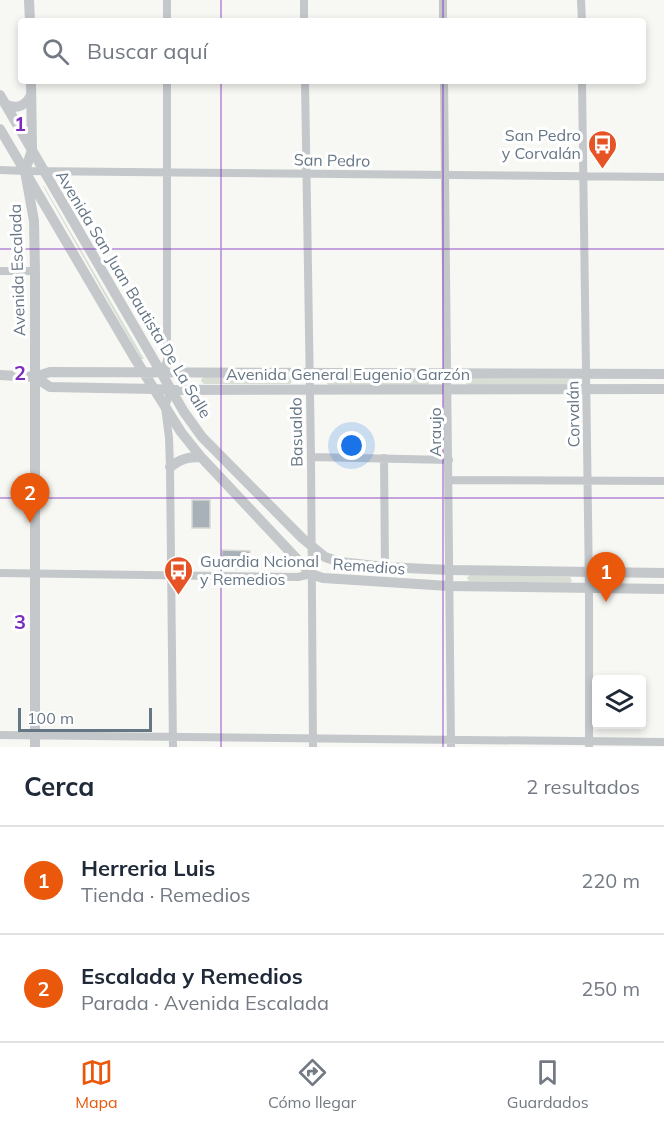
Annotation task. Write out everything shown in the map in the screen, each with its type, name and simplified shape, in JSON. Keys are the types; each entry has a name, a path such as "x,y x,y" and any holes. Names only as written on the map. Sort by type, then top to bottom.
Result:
{"street":[{"path":"29,0 30,18"},
{"path":"167,0 167,18"},
{"path":"304,0 304,18"},
{"path":"443,0 443,18"},
{"path":"581,0 582,18"},
{"name":"Avenida Escalada","path":"31,84 32,150 25,171 34,221 35,271 35,747"},
{"path":"161,373 167,361 167,84"},
{"name":"Basualdo","path":"305,84 313,743"},
{"name":"Araujo","path":"444,84 451,744"},
{"name":"Corvalán","path":"582,84 590,588 589,745"},
{"path":"3,100 14,107 19,107 31,95"},
{"name":"Avenida San Juan Bautista De La Salle","path":"3,100 161,373 201,437 311,546"},
{"name":"Avenida San Juan Bautista De La Salle","path":"0,129 184,437 311,574"},
{"name":"San Pedro","path":"0,170 664,177"},
{"path":"0,271 35,271"},
{"name":"Avenida General Eugenio Garzón","path":"0,375 35,377 50,372 664,374"},
{"name":"Avenida General Eugenio Garzón","path":"35,377 50,387 171,390 664,389"},
{"path":"171,390 165,407 170,467 173,747"},
{"path":"170,467 185,458 201,457"},
{"path":"311,457 448,460"},
{"path":"384,458 385,567"},
{"path":"449,480 664,481"},
{"name":"Remedios","path":"311,546 325,557 340,562 385,567 664,573"},
{"name":"Remedios","path":"0,573 298,577 311,574 323,578 449,586 664,588"},
{"path":"0,735 173,737 313,743 589,745 664,742"}],"shaded area":[{"path":"44,186 144,359 141,359"},
{"path":"205,377 290,377 292,381 290,384 204,384 201,381"},
{"path":"329,377 427,378 430,382 427,385 328,385 326,381"},
{"path":"467,378 569,379 570,382 567,385 468,385"},
{"path":"470,574 570,577 572,581 570,583 469,581 467,578"}],"building":[{"path":"192,500 210,500 210,528 192,528"},
{"path":"222,550 250,551 249,569 221,568"}],"place":[{"name":"San Pedro y Corvalán","path":"602,170"},
{"name":"Escalada y Remedios","path":"30,523"},
{"name":"Guardia Ncional y Remedios","path":"179,596"},
{"name":"Herreria Luis","path":"606,602"}]}
